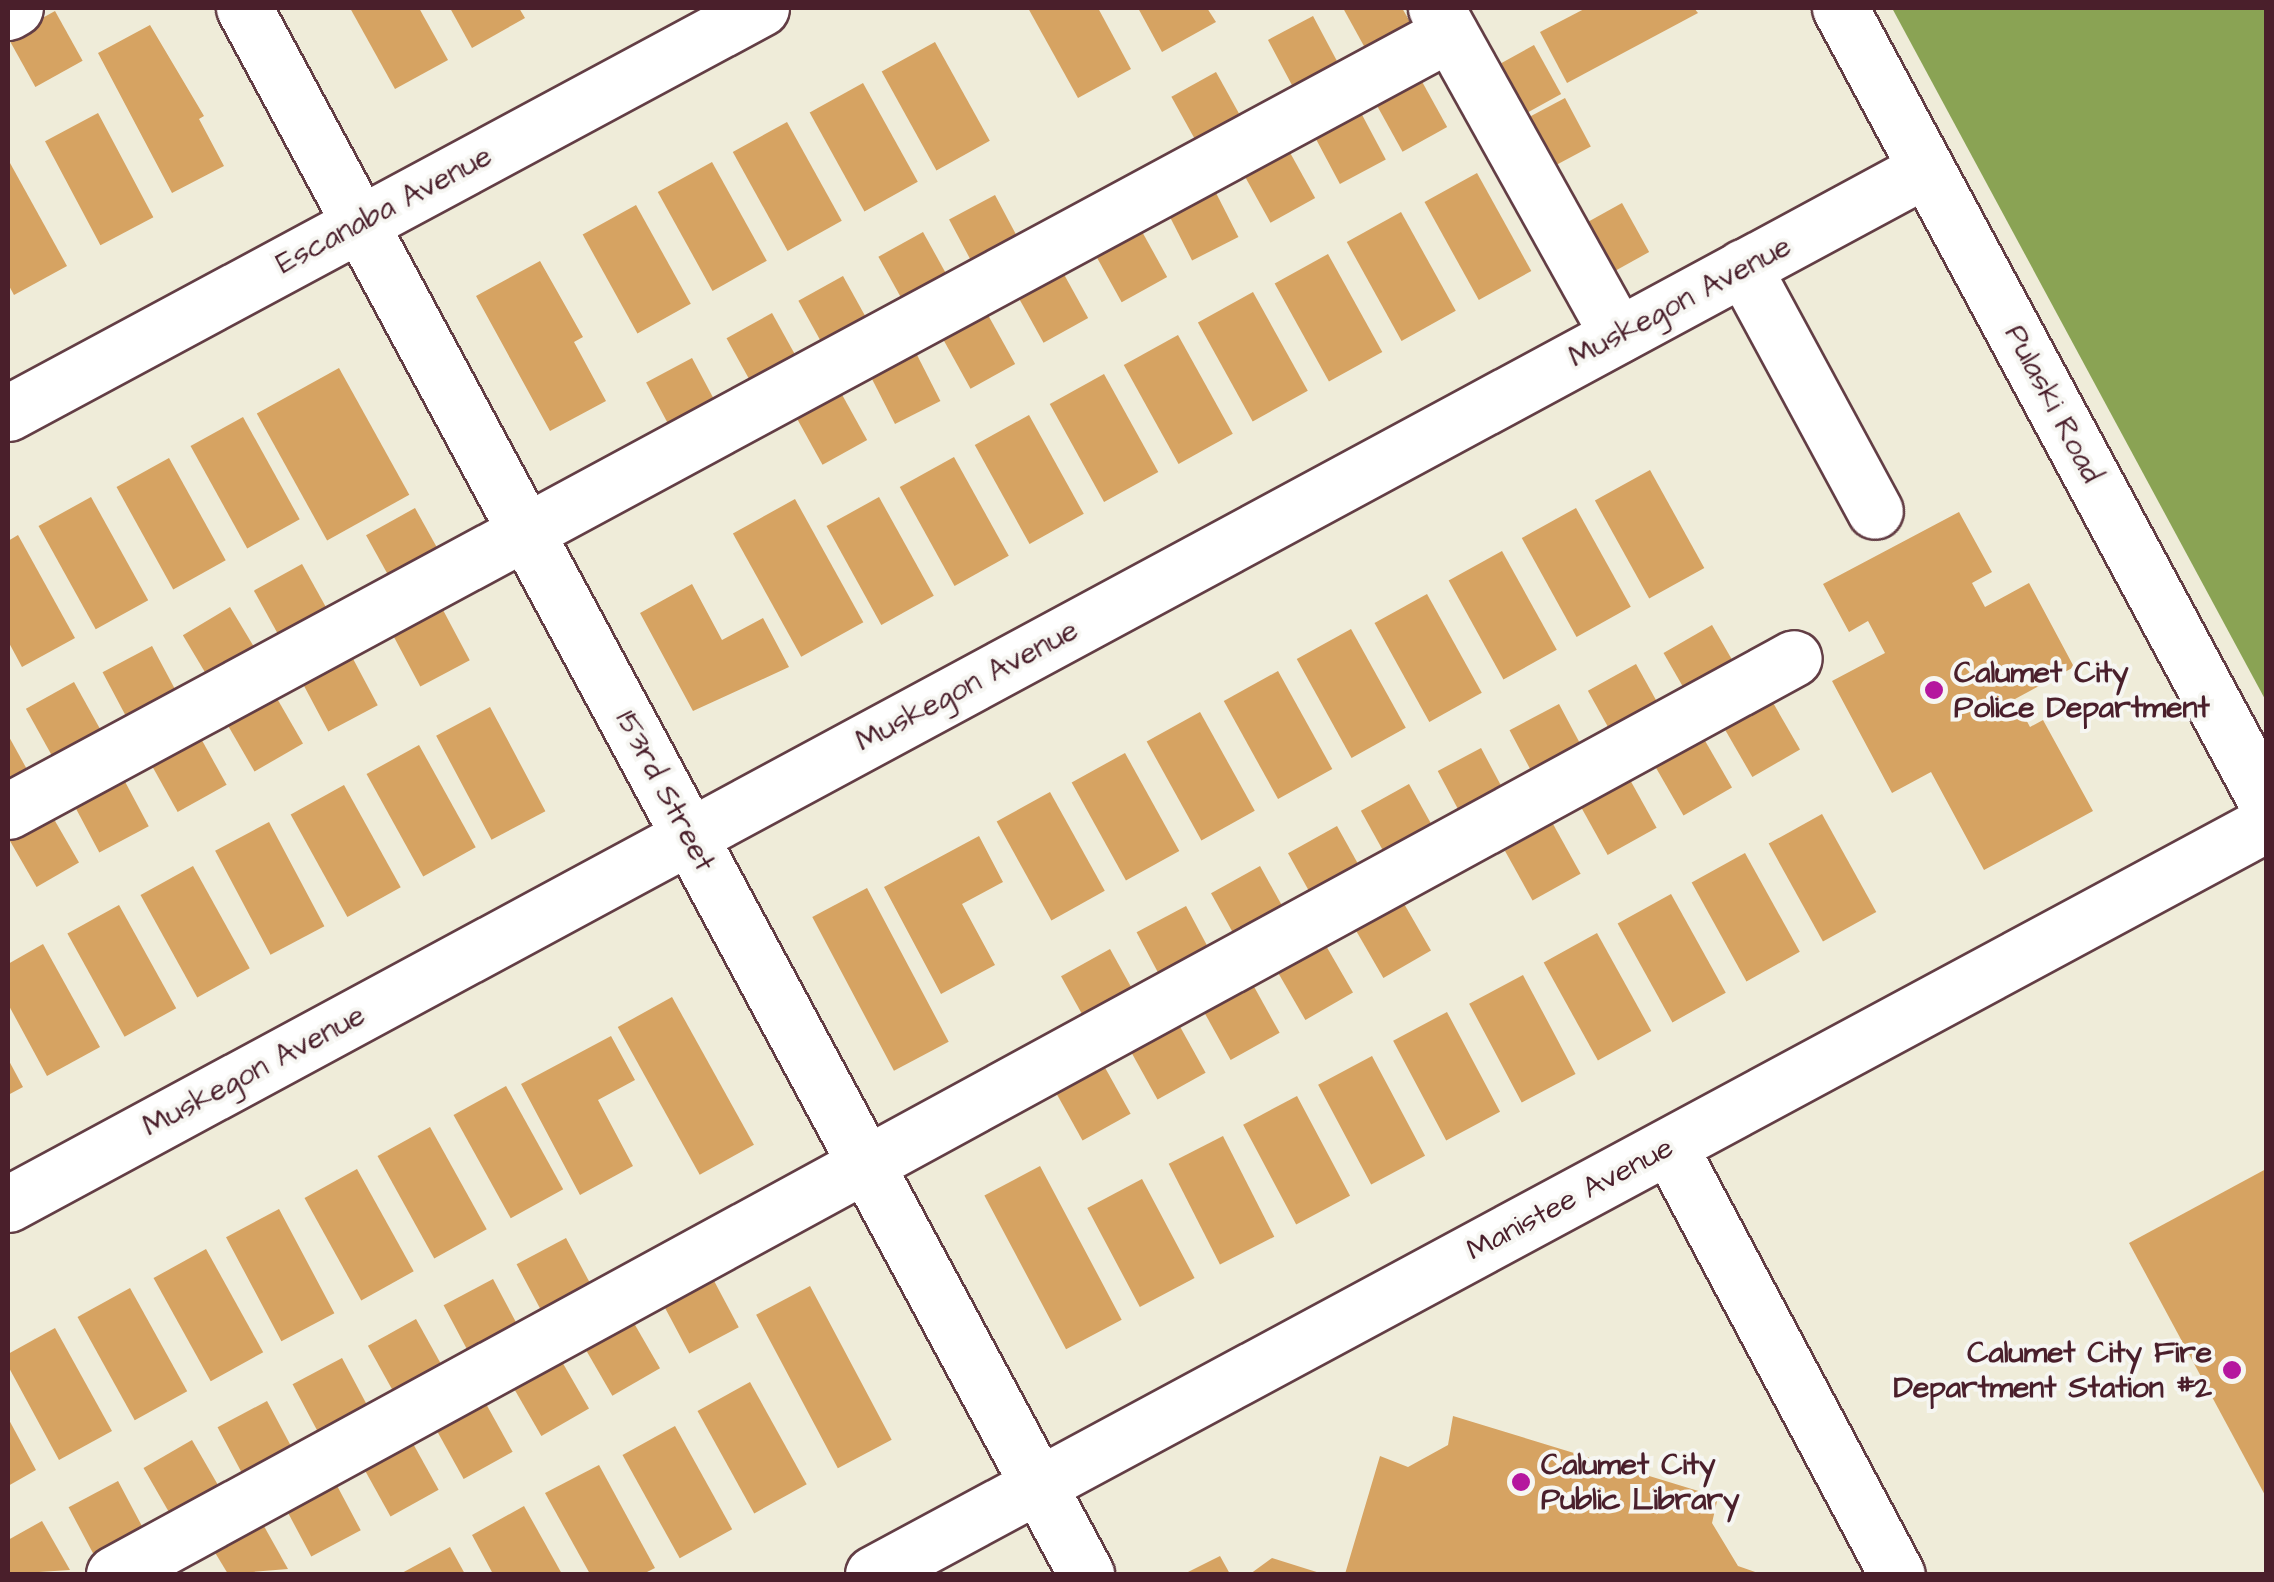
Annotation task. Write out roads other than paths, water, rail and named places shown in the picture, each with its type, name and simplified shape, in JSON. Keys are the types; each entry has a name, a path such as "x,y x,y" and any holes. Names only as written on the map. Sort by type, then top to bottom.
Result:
{"street":[{"path":"8,12 15,8"},
{"name":"153rd Street","path":"244,8 1086,1574"},
{"name":"Escanaba Avenue","path":"8,413 761,8"},
{"name":"Pulaski Road","path":"1840,8 2266,801"},
{"path":"8,811 526,533 1443,20 1618,335"},
{"name":"Muskegon Avenue","path":"8,1204 1926,169"},
{"path":"1743,267 1876,512"},
{"path":"114,1574 867,1168 1794,658"},
{"name":"Manistee Avenue","path":"873,1574 2266,824"},
{"path":"1669,1146 1897,1574"}],"place":[{"name":"Calumet City Police Department","path":"1934,690"},
{"name":"Calumet City Fire Department Station #2","path":"2232,1370"},
{"name":"Calumet City Public Library","path":"1521,1482"}]}
